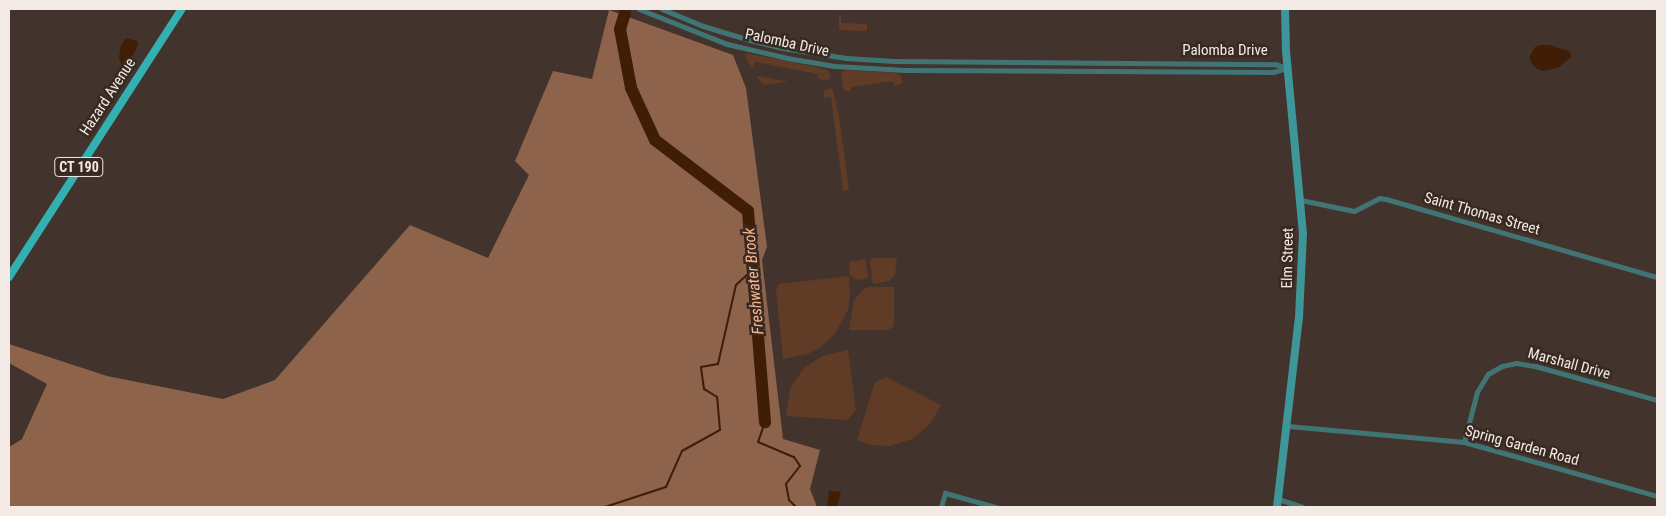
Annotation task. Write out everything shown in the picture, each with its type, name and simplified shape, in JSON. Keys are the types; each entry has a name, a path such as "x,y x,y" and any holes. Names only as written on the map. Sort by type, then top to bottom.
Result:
{"main road":[{"name":"Hazard Avenue","path":"9,277 182,9"},
{"name":"Elm Street","path":"1278,503 1288,426 1300,301 1304,234 1287,68 1285,9"}],"street":[{"name":"Palomba Drive","path":"639,9 680,26 735,45 787,58 834,66 905,70 1273,72 1287,68"},
{"name":"Palomba Drive","path":"662,9 703,26 738,37 783,48 834,57 894,61 1275,64 1287,68"},
{"name":"Palomba Drive","path":"735,45 738,37"},
{"name":"Palomba Drive","path":"834,57 834,66"},
{"path":"970,61 977,70"},
{"name":"Saint Thomas Street","path":"1301,200 1354,211 1379,198 1386,199 1657,277"},
{"name":"Marshall Drive","path":"1464,442 1477,392 1488,374 1502,366 1516,363 1536,366 1657,400"},
{"name":"Spring Garden Road","path":"1288,426 1464,442 1657,496"},
{"path":"941,507 945,493 996,507"},
{"path":"1278,503 1302,507"}],"shaded area":[{"path":"609,10 733,55 746,88 767,247 762,260 783,439 820,450 810,489 817,507 9,507 9,445 11,446 22,439 47,384 9,363 9,344 107,376 223,399 275,380 410,225 488,258 529,175 515,161 553,71 592,79"},
{"path":"839,15 841,15 841,23 867,24 867,31 839,30"},
{"path":"126,38 137,41 138,45 133,55 121,65 119,57 121,45"},
{"path":"1550,45 1571,52 1571,57 1558,68 1542,71 1534,67 1529,58 1535,47"},
{"path":"746,53 825,69 829,71 831,78 825,81 817,78 818,74 755,62 752,69 745,56"},
{"path":"844,70 897,73 901,76 902,83 895,86 893,81 851,87 851,91 844,91 841,74"},
{"path":"756,76 786,81 786,82 764,85"},
{"path":"830,88 833,90 839,117 849,190 843,191 831,97 824,98 824,91"},
{"path":"872,258 897,258 895,275 889,281 873,284 870,261"},
{"path":"866,259 868,277 862,280 854,279 849,273 850,262"},
{"path":"849,276 850,295 848,310 835,334 821,347 808,354 783,359 776,289 779,284"},
{"path":"869,287 894,287 894,326 888,330 849,330 854,300 864,289"},
{"path":"848,350 856,410 847,420 786,416 790,389 803,369 822,356"},
{"path":"886,377 941,405 930,424 912,439 890,446 871,445 857,440 875,382"},
{"path":"829,491 841,492 837,507 827,507"}],"waterway":[{"name":"Freshwater Brook","path":"625,13 620,29 631,88 655,140 748,211 765,422"},
{"path":"605,507 666,487 682,451 720,430 717,397 704,389 701,367 718,364 736,285 754,268"},
{"name":"Freshwater Brook","path":"765,422 758,442 794,457 800,466 786,484 789,500 796,507"}]}
